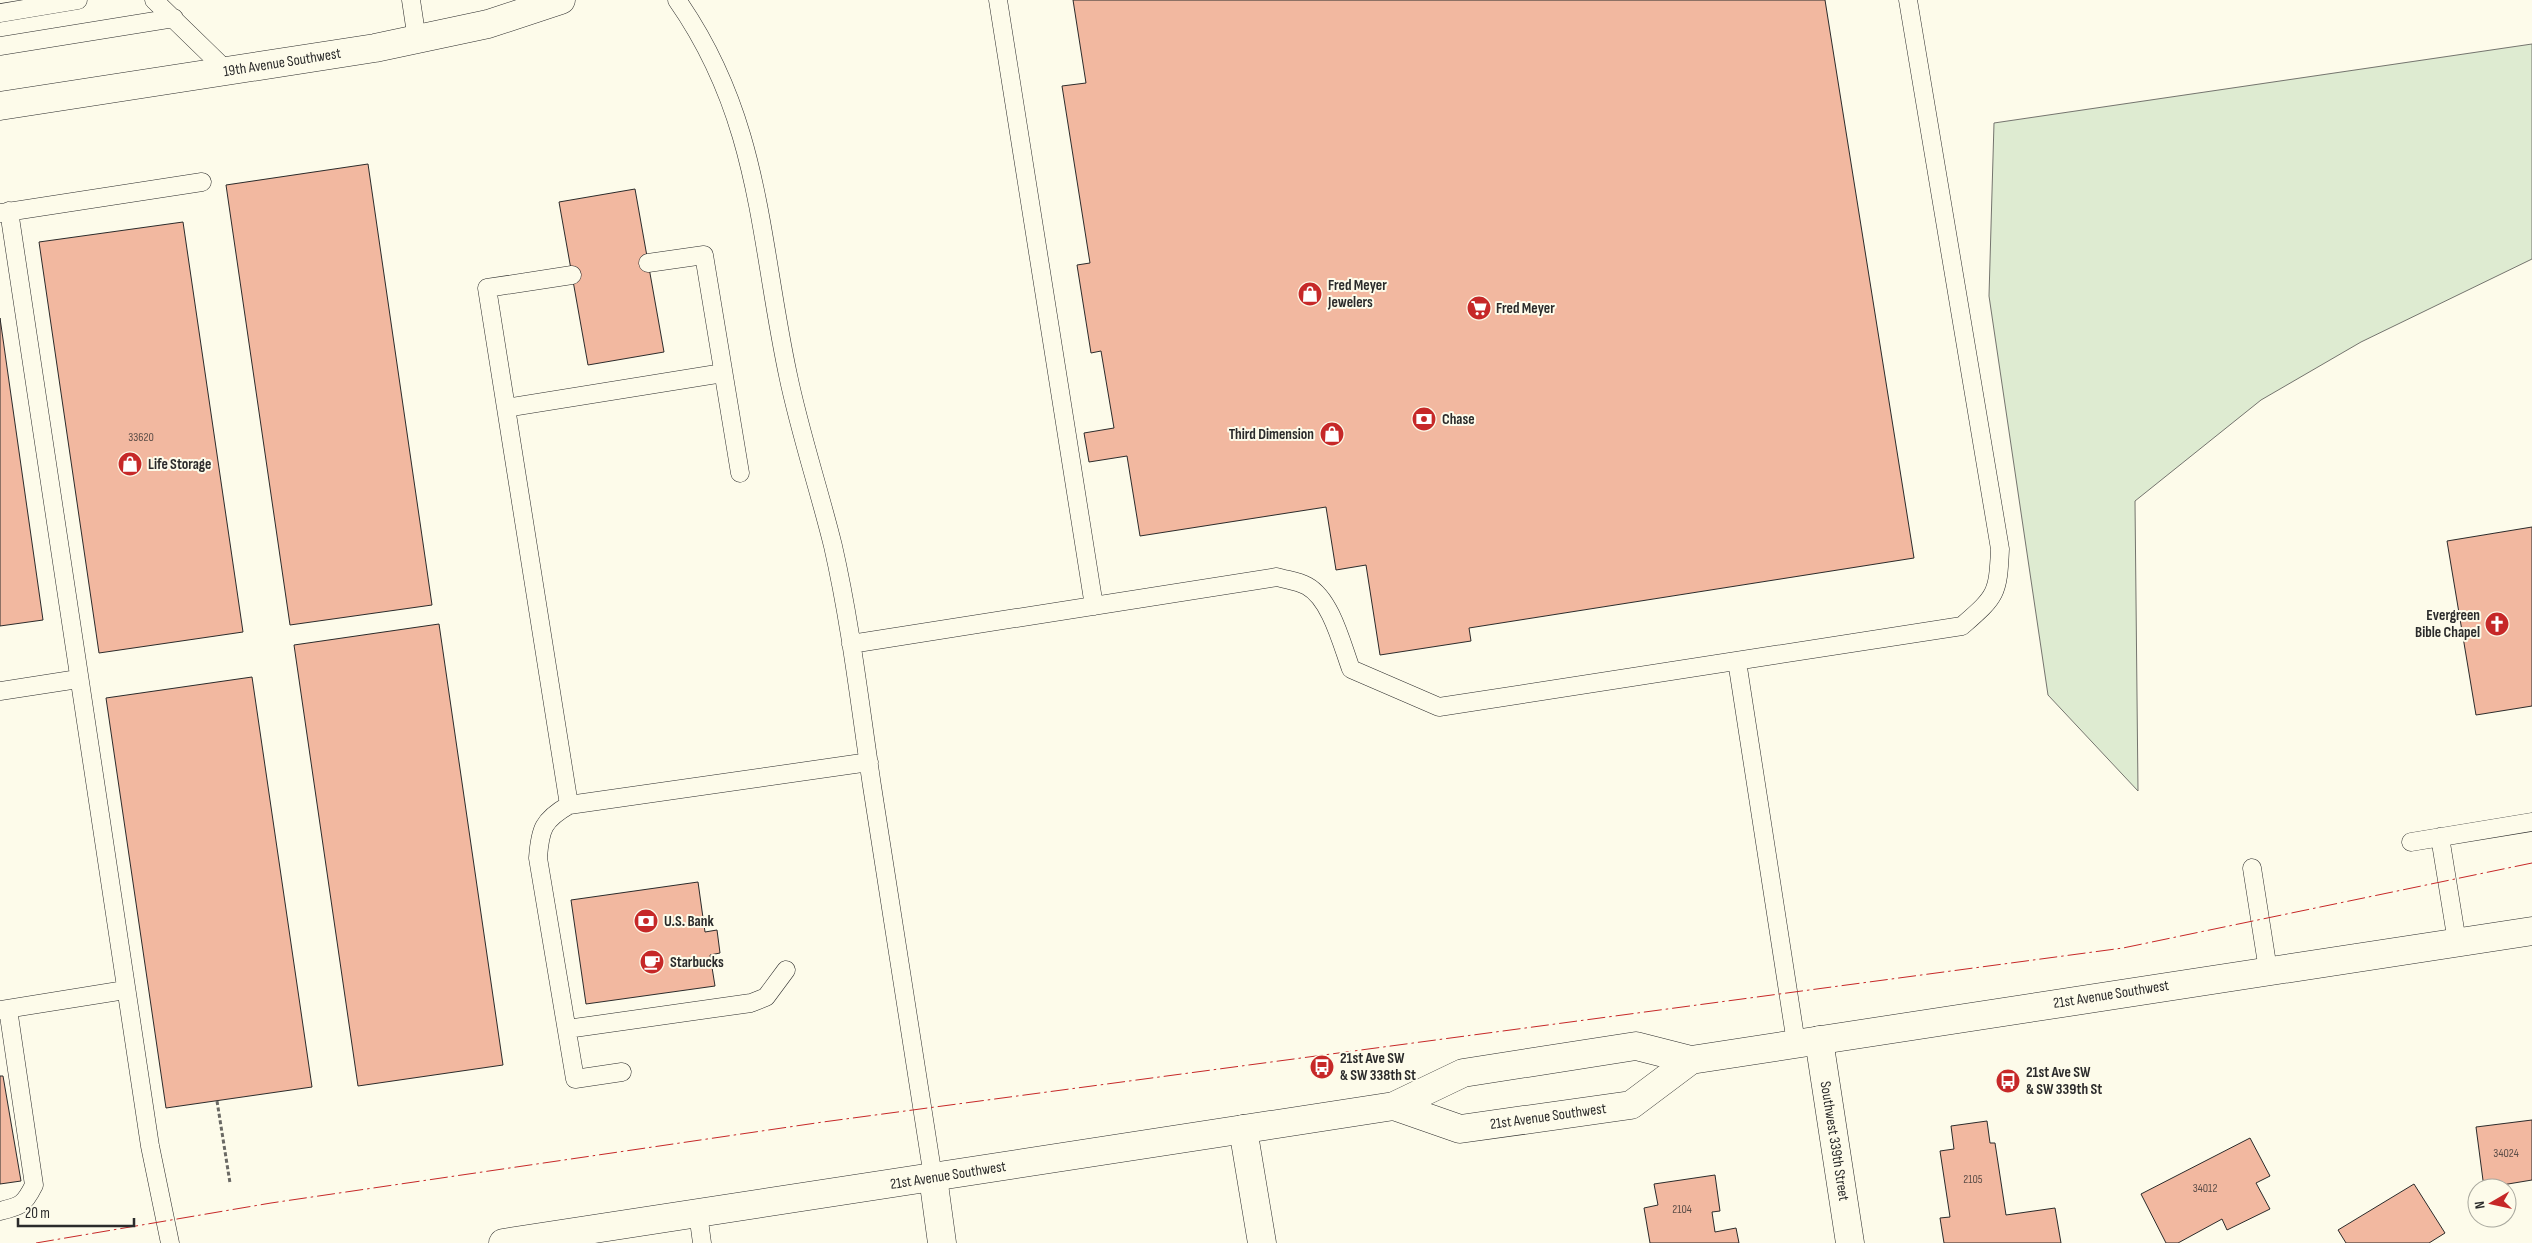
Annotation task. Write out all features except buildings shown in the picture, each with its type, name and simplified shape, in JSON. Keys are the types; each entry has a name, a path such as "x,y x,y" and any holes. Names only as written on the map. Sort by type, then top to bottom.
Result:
{"main road":[{"name":"19th Avenue Southwest","path":"0,106 417,40 488,24 561,0"},
{"name":"21st Avenue Southwest","path":"503,1243 1394,1106 1463,1073 1492,1068 1636,1046 1691,1060 2532,931"},
{"name":"Southwest 339th Street","path":"1808,1042 1850,1243"},
{"name":"21st Avenue Southwest","path":"1394,1106 1460,1129 1631,1104 1691,1060"},
{"path":"1243,1129 1262,1243"},
{"path":"932,1177 942,1243"}],"lane":[{"path":"0,13 78,0"},
{"path":"154,0 226,70"},
{"path":"411,0 417,40"},
{"path":"677,0 707,46 739,122 758,197 788,375 833,546 851,644 932,1177"},
{"path":"998,0 1094,606"},
{"path":"851,644 1277,577 1309,587 1330,615 1351,669 1439,707 1962,626 1992,601 1999,579 2000,549 1908,0"},
{"path":"0,46 174,18"},
{"path":"170,1243 150,1146 5,212 202,182"},
{"path":"648,263 704,255 740,472"},
{"path":"569,805 487,288 572,275"},
{"path":"506,408 723,373"},
{"path":"1737,661 1808,1042"},
{"path":"0,691 78,679"},
{"path":"622,1072 575,1079 538,858 540,832 552,814 569,805 869,762"},
{"path":"2411,842 2532,822"},
{"path":"2440,837 2457,942"},
{"path":"2252,868 2268,970"},
{"path":"567,1029 751,1003 766,997 786,970"},
{"path":"0,1211 17,1207 26,1202 34,1185 33,1168 4,1009 126,990"},
{"path":"698,1213 702,1243"}],"path":[{"path":"217,1101 230,1183"}],"green space":[{"path":"2532,44 2532,259 2361,342 2261,400 2135,501 2138,791 2048,695 1989,296 1994,123"}],"power":[{"path":"36,1243 271,1203 823,1122 2123,948 2532,863"}],"place":[{"name":"Fred Meyer Jewelers","path":"1310,294"},
{"name":"Fred Meyer","path":"1479,308"},
{"name":"Chase","path":"1424,419"},
{"name":"Third Dimension","path":"1332,434"},
{"name":"Life Storage","path":"130,464"},
{"name":"Evergreen Bible Chapel","path":"2497,624"},
{"name":"U.S. Bank","path":"646,921"},
{"name":"Starbucks","path":"652,962"},
{"name":"21st Ave SW & SW 338th St","path":"1322,1067"},
{"name":"21st Ave SW & SW 339th St","path":"2008,1081"}]}
